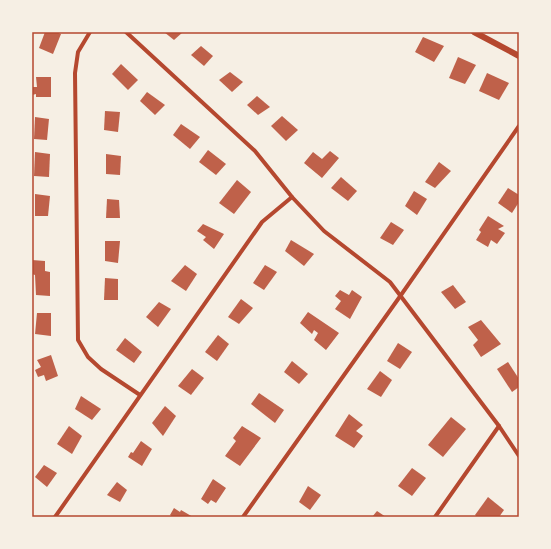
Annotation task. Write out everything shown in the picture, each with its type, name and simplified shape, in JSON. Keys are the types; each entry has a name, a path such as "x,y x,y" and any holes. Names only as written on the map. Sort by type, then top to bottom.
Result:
{"street":[{"path":"90,32 78,52 75,73 78,340 88,357 101,369 140,395"},
{"path":"126,32 255,151 292,197 324,231 390,282 499,426 519,456"},
{"path":"474,32 519,56"},
{"path":"243,517 519,126"},
{"path":"55,517 262,222 292,197"},
{"path":"435,517 499,426"}],"building":[{"path":"45,32 56,32 61,34 53,54 39,48"},
{"path":"164,32 183,32 174,40"},
{"path":"423,37 444,46 434,62 415,52"},
{"path":"201,46 213,56 204,66 191,55"},
{"path":"458,57 476,65 465,84 449,78"},
{"path":"121,64 138,80 128,90 112,74"},
{"path":"230,72 243,82 232,92 219,80"},
{"path":"487,73 509,83 499,100 479,91"},
{"path":"36,77 51,77 51,97 36,97 36,94 32,95 32,87 37,87"},
{"path":"147,92 165,105 155,115 140,101"},
{"path":"257,96 270,107 258,115 247,105"},
{"path":"105,111 120,112 118,132 104,130"},
{"path":"282,116 298,130 286,141 271,126"},
{"path":"35,117 49,119 47,140 34,139"},
{"path":"181,124 200,137 190,149 173,135"},
{"path":"208,150 226,164 216,175 199,162"},
{"path":"330,151 339,158 322,178 304,163 313,152 322,159"},
{"path":"35,152 50,154 49,177 34,176"},
{"path":"106,154 121,156 120,175 106,174"},
{"path":"439,162 451,171 435,188 425,182"},
{"path":"341,177 357,191 348,201 331,188"},
{"path":"237,180 251,192 234,214 219,203"},
{"path":"508,188 519,195 519,202 512,213 498,203"},
{"path":"414,191 427,199 417,215 405,206"},
{"path":"35,194 50,196 48,216 35,216"},
{"path":"107,199 119,200 120,218 106,218"},
{"path":"488,216 504,226 498,229 505,233 497,244 491,240 488,247 476,240 481,232 479,230"},
{"path":"391,222 404,230 393,245 380,238"},
{"path":"203,224 224,234 214,249 203,240 206,237 197,231"},
{"path":"291,240 314,254 304,266 285,251"},
{"path":"105,241 120,241 118,263 105,261"},
{"path":"32,260 45,261 45,271 50,272 50,296 36,295 35,275 32,274"},
{"path":"185,265 197,274 186,291 171,281"},
{"path":"265,265 277,272 264,290 253,283"},
{"path":"105,278 118,279 118,300 104,300"},
{"path":"453,285 466,302 455,309 441,292"},
{"path":"340,290 349,295 352,290 362,297 350,319 335,309 341,301 335,296"},
{"path":"241,299 253,308 239,324 228,317"},
{"path":"159,302 171,309 158,327 146,317"},
{"path":"308,312 339,333 326,350 314,340 318,333 314,330 312,334 300,323"},
{"path":"37,313 51,313 51,336 35,334"},
{"path":"481,320 501,344 481,357 473,345 478,340 468,327"},
{"path":"218,335 229,344 217,361 205,352"},
{"path":"125,338 142,352 134,363 116,350"},
{"path":"398,343 412,352 400,369 387,361"},
{"path":"51,355 58,376 46,381 44,375 38,377 35,370 41,367 37,360"},
{"path":"292,361 308,374 299,384 284,372"},
{"path":"508,362 519,379 519,387 512,392 497,369"},
{"path":"192,369 204,378 191,395 178,386"},
{"path":"380,371 392,380 381,397 367,389"},
{"path":"259,393 284,410 275,423 251,404"},
{"path":"81,396 101,409 92,420 75,409"},
{"path":"165,406 176,416 163,436 152,423"},
{"path":"349,414 363,425 356,431 363,436 354,448 335,436"},
{"path":"451,417 466,429 443,457 428,445"},
{"path":"69,426 82,436 72,454 57,444"},
{"path":"242,426 261,438 240,466 225,456 236,441 233,438"},
{"path":"141,441 152,449 142,466 128,457 131,452 133,453"},
{"path":"44,465 57,473 47,487 35,477"},
{"path":"412,468 426,478 412,496 398,486"},
{"path":"213,479 226,488 216,503 211,500 208,504 201,499"},
{"path":"117,482 127,490 120,502 107,495"},
{"path":"308,486 321,495 310,510 299,502"},
{"path":"488,497 504,510 499,517 477,517 475,515"},
{"path":"174,508 193,517 173,517 170,515"},
{"path":"377,511 386,517 372,517"}]}
